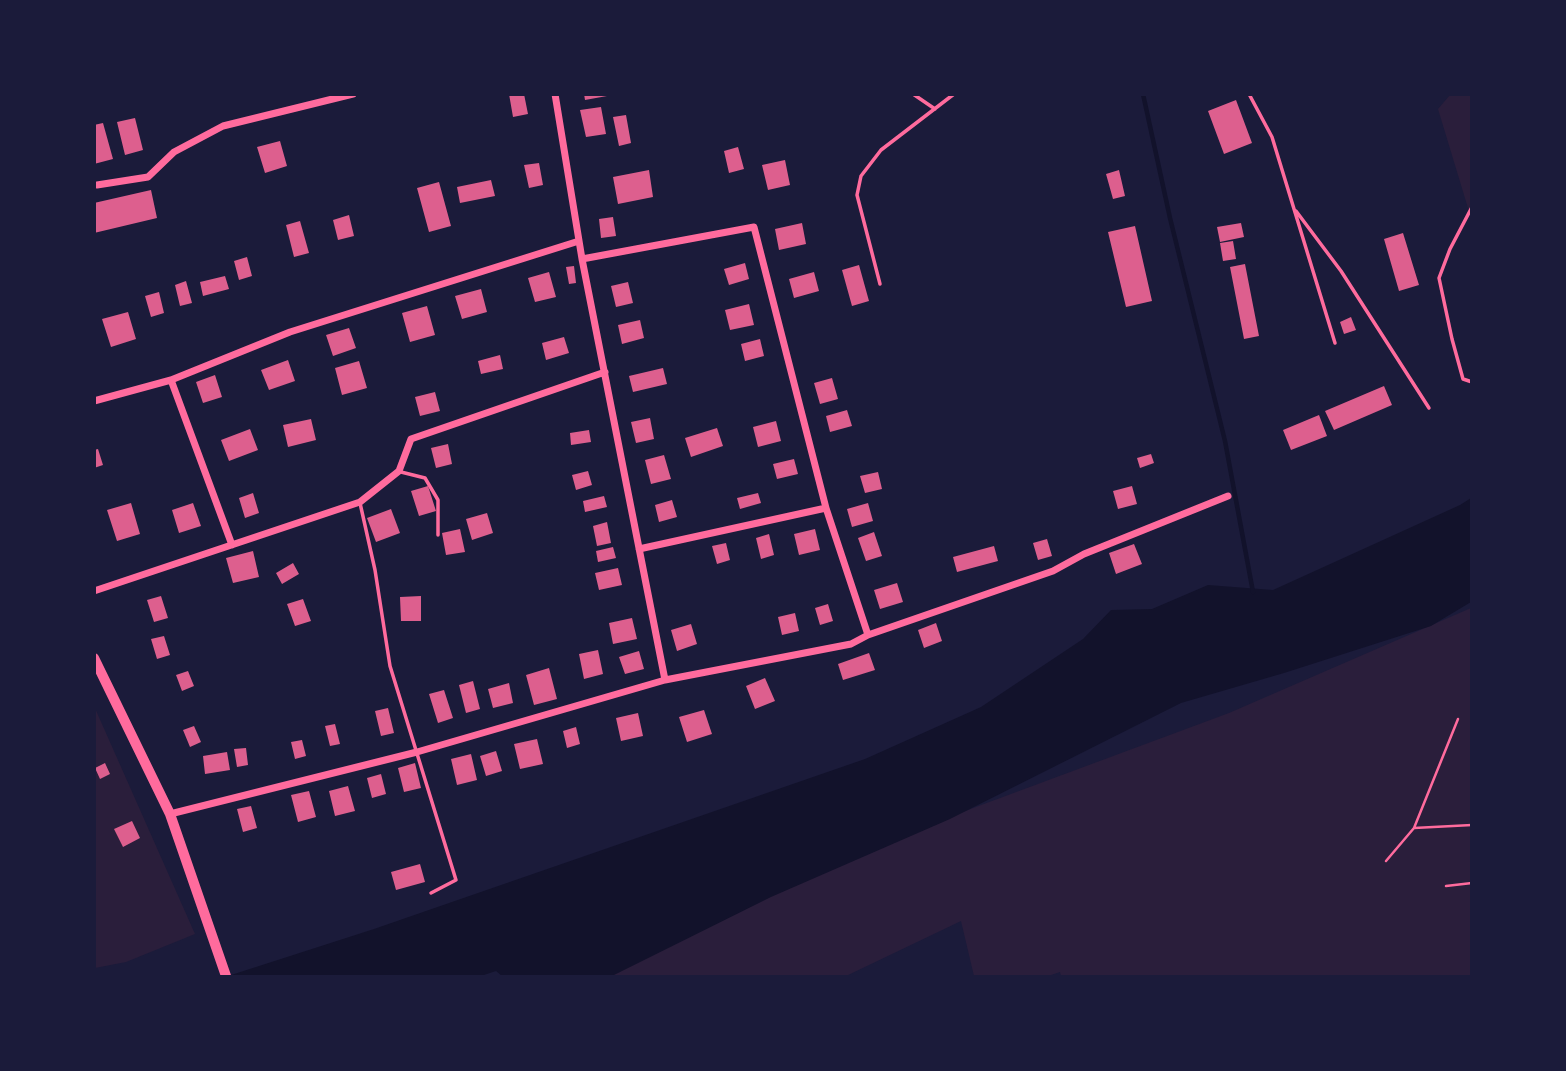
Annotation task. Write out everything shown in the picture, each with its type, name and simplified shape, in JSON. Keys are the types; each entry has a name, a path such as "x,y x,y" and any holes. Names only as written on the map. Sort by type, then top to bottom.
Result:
{"main road":[{"path":"94,658 170,814 226,976"}],"street":[{"path":"555,94 582,259 665,680"},
{"path":"97,185 148,177 174,152 223,126 350,95"},
{"path":"582,259 754,227 827,508 868,635"},
{"path":"94,401 171,380 290,332 579,241"},
{"path":"94,591 360,502 398,471 411,439 605,372"},
{"path":"171,380 232,545"},
{"path":"170,814 417,752 665,680 851,644 868,635 1053,571 1084,554 1228,496"},
{"path":"639,550 827,508"}],"lane":[{"path":"912,94 935,109"},
{"path":"880,284 857,195 861,176 881,150 954,94"},
{"path":"1249,94 1272,137 1335,343"},
{"path":"1472,206 1439,278 1451,339 1463,379 1472,382"},
{"path":"1293,207 1341,271 1429,408"},
{"path":"398,471 425,478 438,499 438,535"},
{"path":"360,502 375,570 390,666 456,880 431,893"}],"path":[{"path":"1386,861 1414,828 1458,719"},
{"path":"1414,828 1472,825"},
{"path":"1446,886 1472,883"}],"shaded area":[{"path":"1450,95 1471,95 1471,218 1438,109"},
{"path":"1471,498 1471,602 1431,626 1181,703 950,819 771,897 612,976 502,976 496,971 481,976 228,976 374,929 865,759 981,707 1083,639 1111,610 1152,609 1208,585 1273,590"},
{"path":"1471,608 1471,976 1061,976 1060,972 1048,976 974,976 961,921 846,976 521,976 1229,713"},
{"path":"94,706 195,934 126,962 95,968"}],"building":[{"path":"509,94 524,94 528,114 513,117"},
{"path":"584,94 607,94 607,96 585,100"},
{"path":"1236,100 1252,143 1224,154 1208,111"},
{"path":"601,107 606,134 586,137 580,110"},
{"path":"626,115 631,143 619,146 613,117"},
{"path":"135,118 143,150 125,155 117,122"},
{"path":"103,123 113,159 94,164 94,125"},
{"path":"280,141 287,166 265,173 257,147"},
{"path":"738,147 744,169 729,173 724,151"},
{"path":"785,160 790,185 768,190 762,165"},
{"path":"539,163 543,185 529,188 524,165"},
{"path":"649,170 653,197 618,204 613,177"},
{"path":"1119,170 1125,196 1113,199 1106,174"},
{"path":"491,180 495,196 460,203 457,187"},
{"path":"439,182 451,226 429,232 417,188"},
{"path":"151,190 157,218 94,233 94,203"},
{"path":"349,215 354,236 338,240 333,220"},
{"path":"613,217 616,236 601,238 599,219"},
{"path":"300,221 309,253 294,257 286,225"},
{"path":"802,223 806,244 779,250 775,229"},
{"path":"1241,223 1244,237 1220,242 1217,227"},
{"path":"1135,226 1152,301 1126,307 1108,232"},
{"path":"1403,233 1419,285 1399,291 1384,239"},
{"path":"1233,241 1236,259 1223,261 1220,243"},
{"path":"247,257 252,276 239,280 234,261"},
{"path":"745,263 749,279 729,285 724,269"},
{"path":"1245,264 1259,336 1244,339 1230,267"},
{"path":"859,265 869,301 852,306 842,270"},
{"path":"574,266 576,283 569,284 566,267"},
{"path":"549,272 556,297 535,302 528,278"},
{"path":"814,272 819,291 794,298 789,279"},
{"path":"225,276 229,289 203,296 200,282"},
{"path":"186,281 192,303 180,306 175,285"},
{"path":"628,282 633,303 616,307 611,286"},
{"path":"481,289 487,312 462,319 455,296"},
{"path":"159,292 164,313 151,317 145,296"},
{"path":"749,304 754,325 730,330 725,310"},
{"path":"427,306 435,335 410,342 402,313"},
{"path":"128,312 136,339 111,347 102,319"},
{"path":"1351,317 1356,330 1344,334 1340,322"},
{"path":"640,320 644,338 622,344 618,325"},
{"path":"349,328 356,348 333,356 326,335"},
{"path":"564,337 569,353 546,360 542,343"},
{"path":"760,339 764,356 745,361 741,344"},
{"path":"500,355 503,369 481,374 478,361"},
{"path":"288,360 295,381 269,390 261,370"},
{"path":"359,361 367,388 342,395 335,368"},
{"path":"663,368 667,384 633,392 629,376"},
{"path":"215,375 222,397 203,403 196,382"},
{"path":"832,378 838,399 820,404 814,383"},
{"path":"1384,386 1392,405 1334,430 1325,411"},
{"path":"435,392 440,411 420,416 415,397"},
{"path":"847,410 852,426 830,432 826,416"},
{"path":"1319,415 1327,436 1291,450 1283,430"},
{"path":"650,418 654,439 636,443 631,422"},
{"path":"311,419 316,440 288,447 283,425"},
{"path":"776,421 781,441 758,447 753,427"},
{"path":"717,428 723,446 691,457 685,438"},
{"path":"250,429 258,450 229,461 221,440"},
{"path":"589,430 591,442 571,445 570,433"},
{"path":"448,444 452,464 436,468 431,448"},
{"path":"98,449 103,465 94,468 94,450"},
{"path":"1151,454 1154,463 1140,468 1137,458"},
{"path":"664,455 671,479 651,484 645,460"},
{"path":"794,459 798,474 777,479 773,464"},
{"path":"588,471 592,485 576,490 572,475"},
{"path":"878,472 882,489 865,493 860,476"},
{"path":"428,486 436,511 419,516 411,491"},
{"path":"1132,486 1137,504 1118,509 1113,491"},
{"path":"253,493 259,513 245,518 239,498"},
{"path":"758,493 761,503 740,509 737,498"},
{"path":"604,496 607,507 585,512 583,501"},
{"path":"672,500 677,517 659,522 655,505"},
{"path":"131,503 140,534 117,541 107,510"},
{"path":"193,503 201,526 179,533 172,510"},
{"path":"868,503 873,521 852,527 847,509"},
{"path":"391,509 400,533 376,542 367,518"},
{"path":"487,513 493,533 472,540 466,519"},
{"path":"607,522 611,543 597,546 593,526"},
{"path":"460,529 465,552 446,555 442,533"},
{"path":"815,529 820,550 799,555 794,534"},
{"path":"874,532 882,556 866,561 858,538"},
{"path":"769,534 774,555 761,559 756,538"},
{"path":"1047,539 1052,556 1038,560 1033,543"},
{"path":"726,543 730,560 717,564 712,546"},
{"path":"1134,544 1142,564 1116,574 1109,553"},
{"path":"994,546 998,561 957,572 953,557"},
{"path":"613,547 616,558 598,562 596,551"},
{"path":"253,551 259,577 233,583 226,558"},
{"path":"293,563 299,574 282,584 276,573"},
{"path":"618,568 622,585 599,590 595,573"},
{"path":"897,583 903,602 880,609 874,590"},
{"path":"161,596 168,618 154,622 147,600"},
{"path":"421,596 421,621 401,621 400,597"},
{"path":"303,599 311,621 295,626 287,604"},
{"path":"828,604 833,621 820,625 815,608"},
{"path":"795,613 799,631 782,635 778,617"},
{"path":"632,618 637,639 613,644 609,623"},
{"path":"936,623 942,641 924,648 918,630"},
{"path":"691,624 697,644 677,651 671,630"},
{"path":"164,636 170,655 157,659 151,639"},
{"path":"598,650 603,674 584,679 579,654"},
{"path":"639,651 644,669 625,674 619,657"},
{"path":"869,653 875,670 843,680 838,664"},
{"path":"549,668 557,699 534,705 526,675"},
{"path":"188,671 194,686 182,691 176,675"},
{"path":"765,678 775,701 755,709 746,686"},
{"path":"473,681 480,709 466,713 459,685"},
{"path":"509,683 513,703 493,708 488,689"},
{"path":"444,690 453,718 438,723 429,694"},
{"path":"388,708 394,733 381,736 375,711"},
{"path":"704,710 712,734 687,742 679,717"},
{"path":"638,713 643,736 621,741 616,718"},
{"path":"335,724 340,744 330,746 325,726"},
{"path":"194,726 201,742 190,747 183,730"},
{"path":"576,727 580,744 567,748 563,731"},
{"path":"537,739 543,764 520,769 514,744"},
{"path":"302,740 306,756 295,759 291,742"},
{"path":"246,748 248,765 237,767 234,749"},
{"path":"496,751 502,771 486,776 480,756"},
{"path":"227,752 230,770 205,774 203,756"},
{"path":"471,754 477,780 457,785 451,759"},
{"path":"105,763 110,774 100,779 95,768"},
{"path":"415,763 421,788 404,792 398,768"},
{"path":"381,774 386,794 372,798 367,778"},
{"path":"348,786 355,811 335,816 329,791"},
{"path":"309,791 316,817 298,822 291,795"},
{"path":"251,806 257,828 243,832 237,809"},
{"path":"132,821 140,838 123,847 114,829"},
{"path":"420,864 425,882 396,890 391,872"}],"waterway":[{"path":"1143,94 1170,218 1225,441 1253,592"}]}
